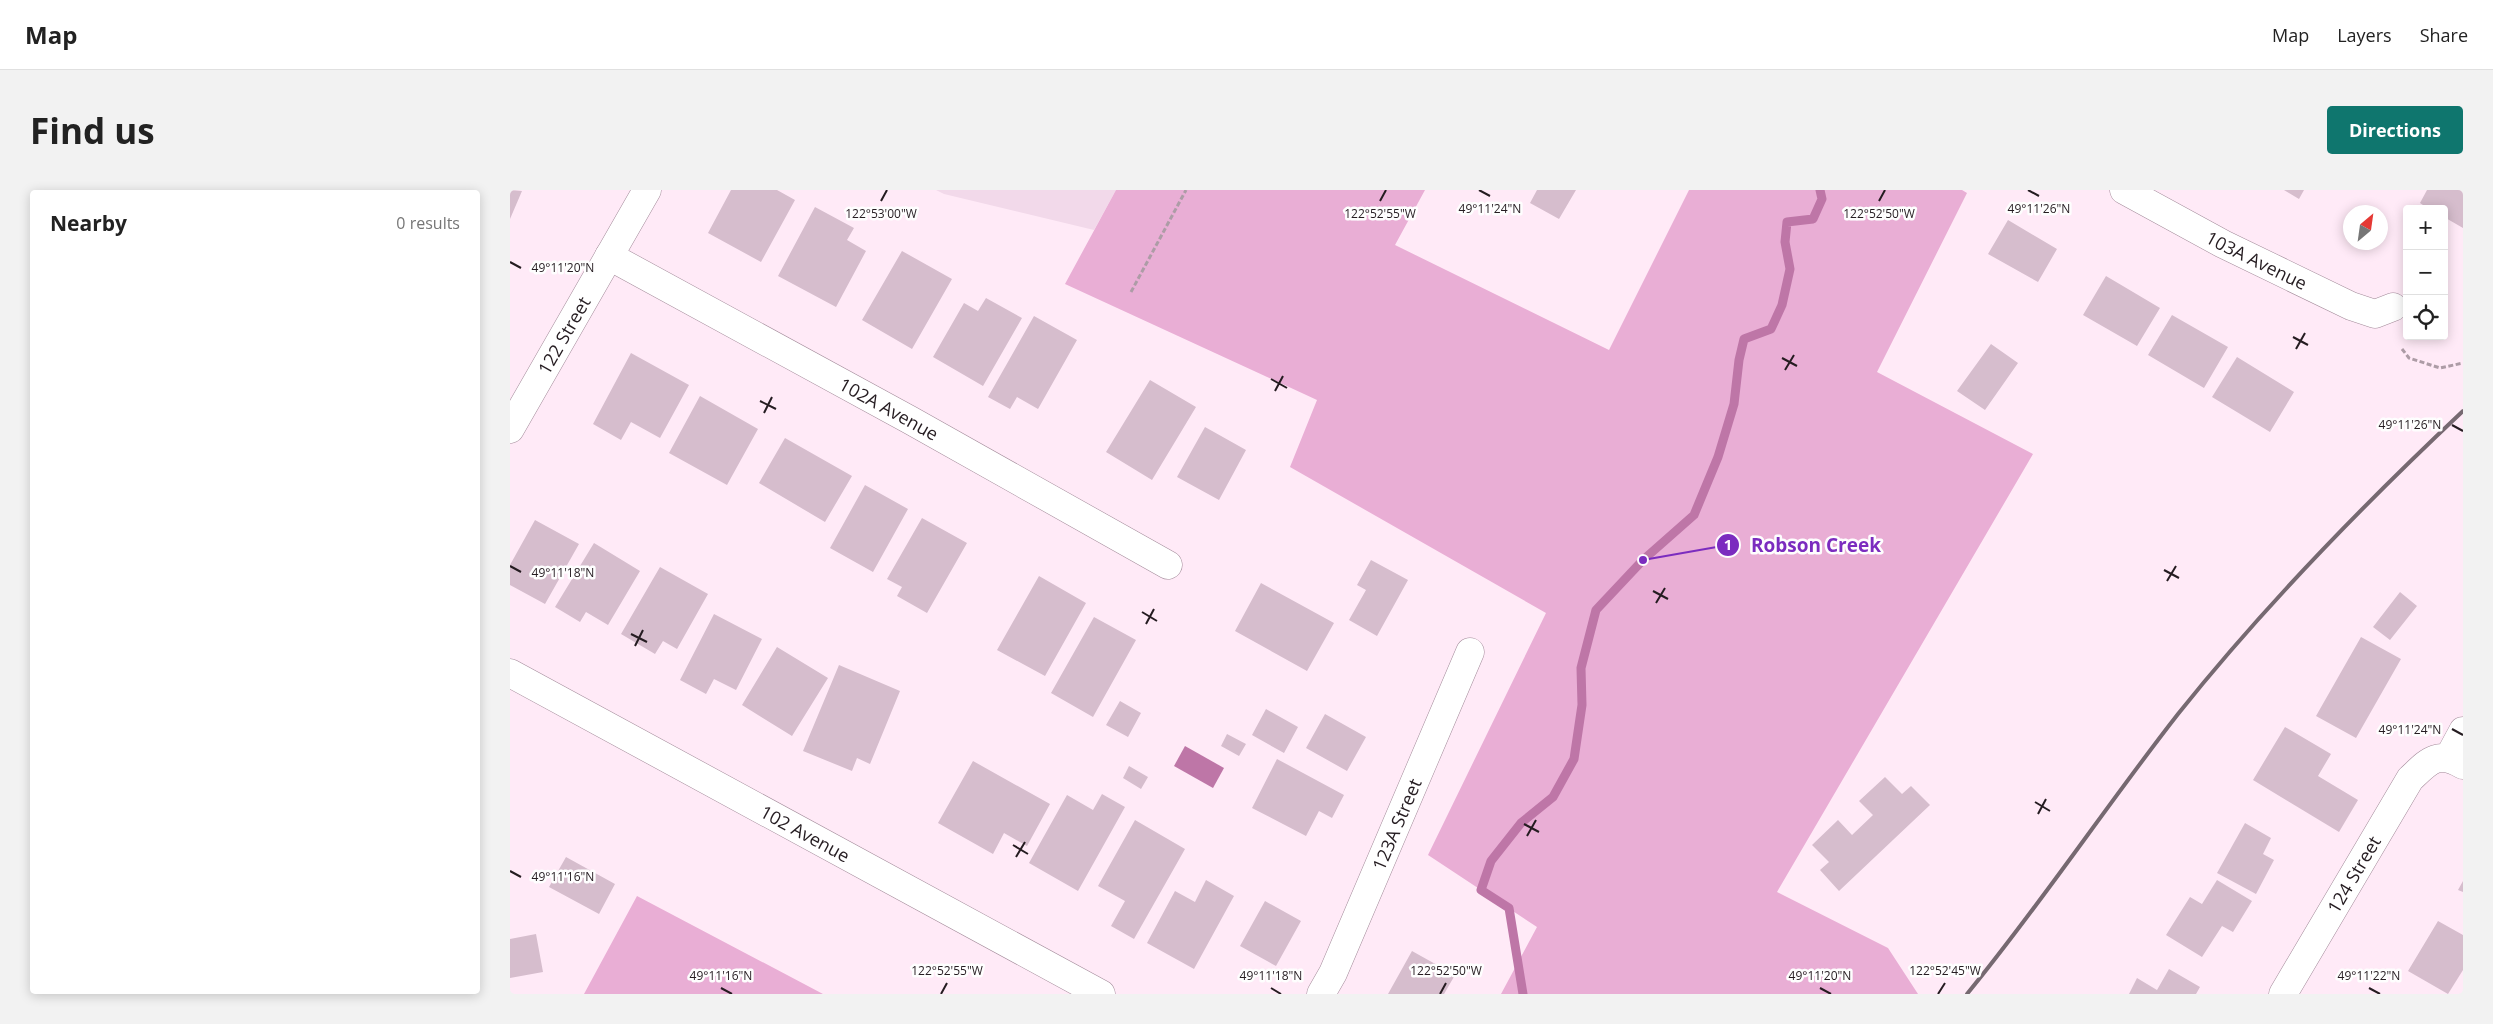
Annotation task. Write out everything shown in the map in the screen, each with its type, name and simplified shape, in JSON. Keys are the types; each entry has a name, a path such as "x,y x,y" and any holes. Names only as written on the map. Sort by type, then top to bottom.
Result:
{"street":[{"name":"122 Street","path":"510,429 647,190"},
{"name":"103A Avenue","path":"2124,190 2223,244 2351,306 2375,314 2393,307"},
{"name":"102A Avenue","path":"609,256 910,420 1168,566"},
{"name":"123A Street","path":"1321,994 1333,973 1470,652"},
{"name":"102 Avenue","path":"510,673 1101,994"},
{"name":"124 Street","path":"2283,994 2410,779 2448,760 2463,731"}],"path":[{"path":"1131,292 1186,190"},
{"path":"2402,349 2409,358 2440,368 2463,363"}],"shaded area":[{"path":"936,190 1116,190 1094,230 944,194"},
{"path":"1116,190 1425,190 1395,245 1609,350 1689,190 1962,190 1967,193 1877,372 2033,454 1777,892 1888,948 1918,994 1501,994 1537,927 1428,855 1546,613 1290,467 1317,400 1065,284"},
{"path":"1185,746 1224,768 1213,788 1174,766"},
{"path":"637,896 823,994 584,994"}],"building":[{"path":"510,190 522,191 510,219"},
{"path":"731,190 777,190 795,200 761,262 708,233"},
{"path":"1537,190 1576,190 1559,219 1530,203"},
{"path":"2284,190 2304,190 2299,199"},
{"path":"2427,190 2463,190 2463,228 2448,219 2448,205 2423,205 2420,203"},
{"path":"815,207 854,228 847,240 866,251 836,307 778,276"},
{"path":"2008,220 2057,249 2038,282 1988,254"},
{"path":"902,251 952,279 912,349 862,320"},
{"path":"2106,276 2160,308 2137,346 2083,315"},
{"path":"986,298 1022,318 983,386 933,357 964,303 978,311"},
{"path":"2172,315 2228,347 2204,388 2148,355"},
{"path":"1034,316 1077,340 1038,409 1017,397 1010,409 988,397"},
{"path":"1991,344 2018,363 1985,410 1957,391"},
{"path":"631,353 689,385 660,438 631,422 621,440 593,424"},
{"path":"2237,357 2294,392 2270,432 2212,397"},
{"path":"1150,380 1196,407 1152,480 1106,452"},
{"path":"700,396 758,429 727,485 669,453"},
{"path":"1205,427 1246,450 1219,500 1177,477"},
{"path":"785,438 852,476 825,522 759,483"},
{"path":"865,485 908,509 873,572 830,548"},
{"path":"922,518 967,543 927,613 897,596 902,587 887,579"},
{"path":"535,520 579,544 545,604 510,585 510,565"},
{"path":"594,543 640,571 608,625 586,612 580,622 555,607"},
{"path":"1371,560 1408,580 1377,636 1349,620 1366,590 1357,585"},
{"path":"660,567 708,594 677,649 663,641 655,654 621,634"},
{"path":"1039,576 1086,603 1045,676 997,650"},
{"path":"1261,583 1334,623 1307,671 1235,631"},
{"path":"2400,592 2417,606 2390,640 2373,627"},
{"path":"714,614 762,639 736,690 714,679 706,694 680,680"},
{"path":"1094,617 1136,640 1093,717 1051,693"},
{"path":"2361,637 2401,659 2356,738 2316,716"},
{"path":"777,647 828,678 792,736 742,705"},
{"path":"839,665 900,691 870,764 857,758 852,771 803,751"},
{"path":"1120,701 1141,713 1128,737 1106,725"},
{"path":"1266,709 1298,727 1284,753 1252,735"},
{"path":"1325,714 1366,737 1347,771 1306,748"},
{"path":"2285,727 2331,754 2318,776 2358,800 2339,832 2253,780"},
{"path":"1227,734 1246,744 1239,756 1221,746"},
{"path":"1277,759 1344,795 1332,818 1319,811 1306,836 1252,808"},
{"path":"973,761 1050,804 1027,846 1004,833 993,854 938,823"},
{"path":"1129,766 1148,777 1141,789 1123,778"},
{"path":"1885,777 1902,794 1911,786 1930,805 1839,891 1820,870 1829,862 1812,845 1838,820 1852,835 1873,815 1859,801"},
{"path":"1102,794 1125,807 1078,891 1029,863 1067,795 1093,810"},
{"path":"1135,820 1185,849 1134,939 1111,926 1125,901 1098,886"},
{"path":"2245,823 2271,838 2263,854 2274,860 2256,894 2217,873"},
{"path":"566,857 615,884 599,914 549,887"},
{"path":"1206,880 1234,896 1194,969 1147,943 1175,891 1195,902"},
{"path":"2217,880 2252,901 2233,932 2222,926 2202,957 2166,935 2190,897 2202,904"},
{"path":"2463,881 2463,892 2458,890"},
{"path":"1265,901 1301,921 1276,966 1240,946"},
{"path":"2438,921 2463,935 2463,970 2448,994 2408,971"},
{"path":"536,934 543,972 510,978 510,939"},
{"path":"1412,951 1455,975 1444,994 1388,994"},
{"path":"2169,969 2200,987 2196,994 2129,994 2137,978 2157,990"}],"waterway":[{"path":"1523,994 1509,908 1481,890 1491,861 1521,823 1553,797 1574,759 1582,705 1581,668 1596,610 1643,560 1694,515 1718,457 1734,404 1739,360 1744,339 1771,329 1782,305 1790,269 1785,242 1787,222 1813,219 1822,199 1820,190"}],"railway":[{"path":"1967,994 2021,925 2178,714 2245,634 2351,520 2463,411"}],"place":[{"name":"Robson Creek","path":"1643,560"}]}
